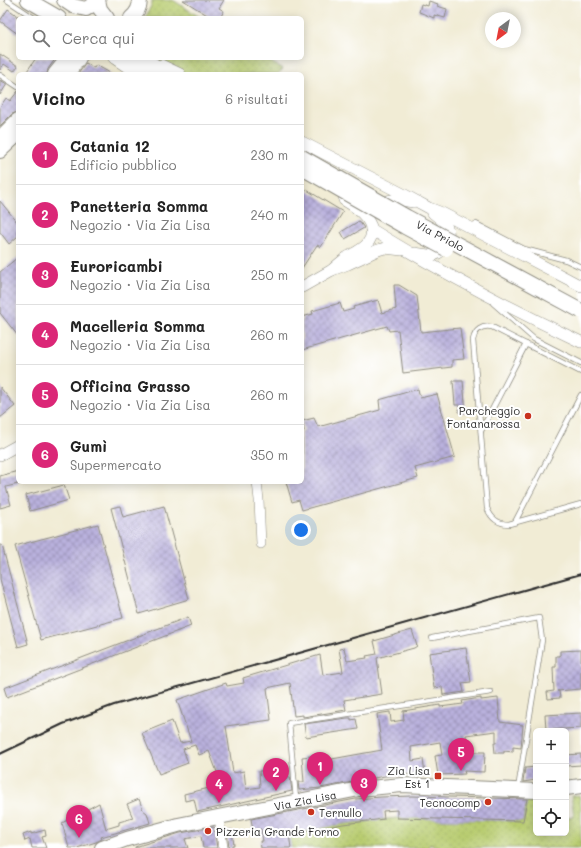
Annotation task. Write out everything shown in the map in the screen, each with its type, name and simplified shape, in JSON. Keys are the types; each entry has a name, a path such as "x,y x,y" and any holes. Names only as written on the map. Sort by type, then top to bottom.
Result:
{"main road":[{"path":"28,0 56,16"},
{"path":"46,0 73,16"},
{"path":"64,0 73,6 86,9 99,9"},
{"path":"133,16 137,13 140,6 140,0"},
{"path":"58,72 66,60"},
{"path":"69,72 78,60"},
{"path":"127,60 147,72"},
{"path":"145,60 165,72"},
{"path":"0,151 10,138 16,124"},
{"name":"Via Priolo","path":"304,158 407,217 581,311"},
{"name":"Via Priolo","path":"304,169 405,227 581,321"},
{"name":"Via Zia Lisa","path":"102,848 127,839 178,825 359,790 402,785 533,791"},
{"path":"569,788 581,786"}],"street":[{"path":"117,60 134,72"},
{"path":"151,60 176,72"},
{"path":"304,143 426,207 445,224 448,230 447,244 435,255 429,256 394,248 385,248 332,270 304,287"},
{"path":"304,177 356,207 376,231 408,251 485,295 581,342"},
{"path":"332,270 346,258 366,246 376,231 376,214 379,207 384,202 391,199 401,199 442,213 581,286"},
{"path":"0,455 16,446"},
{"path":"257,484 261,544"},
{"path":"219,817 223,848"}],"lane":[{"path":"7,0 31,16"},
{"path":"0,75 16,86"},
{"path":"468,226 476,224 524,249 566,260 581,267"},
{"path":"485,295 534,339 581,363"},
{"path":"581,372 492,327 487,326 477,330 474,335 473,340 480,432 487,508 489,514 493,519 503,524 581,504"},
{"path":"480,432 526,344"},
{"path":"515,522 581,395"},
{"path":"432,638 539,618 542,640 518,790"},
{"path":"296,801 289,723 491,692"}],"green space":[{"path":"152,0 173,0 198,16 146,16 152,4"},
{"path":"111,60 268,60 283,69 280,72 126,72"},
{"path":"579,795 581,807 581,848 442,848 430,844 428,848 291,848 289,834 343,824 397,818 523,821 527,799 533,800 533,836 569,836 569,818 574,817 571,796"}],"building":[{"path":"183,0 224,0 219,8 224,11 221,16 209,16"},
{"path":"429,1 438,4 437,6 447,9 445,18 434,15 434,18 419,12 421,4 428,6"},
{"path":"8,9 18,16 16,16 16,33 0,21"},
{"path":"0,54 18,66 14,71 4,64 0,70"},
{"path":"35,60 55,60 47,72 26,72"},
{"path":"86,63 94,68 96,65 108,72 79,72"},
{"path":"0,80 7,84 0,95"},
{"path":"16,94 16,113 12,114 0,126 0,107 6,98 10,101"},
{"path":"304,188 343,212 321,247 317,245 304,265"},
{"path":"0,201 16,221 16,238 9,244 0,232"},
{"path":"359,221 364,228 345,239 341,232"},
{"path":"16,259 16,333 0,313 0,272"},
{"path":"394,285 399,285 417,296 421,332 460,328 464,359 452,360 452,367 403,373 398,330 389,331 387,326 304,349 304,316 313,314 312,311 340,303 343,312 354,309 353,307 378,300 382,313 396,309"},
{"path":"453,381 463,381 466,412 459,413 459,405 455,405"},
{"path":"0,387 15,406 0,418"},
{"path":"418,389 420,398 437,394 455,457 415,468 418,478 302,510 299,500 292,502 287,484 304,484 304,420 314,418 318,427 380,410 379,400"},
{"path":"16,472 16,484 18,484 6,487 11,505 0,508 0,476"},
{"path":"64,485 69,500 30,511 26,495"},
{"path":"120,506 123,517 164,506 189,599 139,614 111,508"},
{"path":"98,524 123,618 41,640 15,546"},
{"path":"0,545 2,545 28,644 18,647 0,579"},
{"path":"188,617 191,626 7,697 4,688"},
{"path":"412,630 417,646 377,658 382,694 344,700 346,710 303,717 303,715 294,716 290,683 267,688 271,720 226,726 233,773 244,771 246,789 260,787 259,771 276,770 277,779 290,777 292,791 197,812 194,799 185,801 184,794 222,785 209,751 199,755 195,745 183,749 188,763 159,774 142,733 172,721 180,743 191,741 177,700 226,683 227,686 244,683 243,678 320,655 323,675 343,672 339,649 344,648 347,661 367,658 366,656 377,654 374,641"},
{"path":"466,648 471,682 462,683 464,692 443,695 442,687 434,688 429,653"},
{"path":"581,650 581,689 557,691 559,691 560,698 548,699 547,692 554,691 553,667 556,667 556,656 560,656 560,651"},
{"path":"481,698 481,700 498,698 500,722 523,725 521,748 513,747 513,752 504,751 504,753 495,753 494,743 496,743 496,731 466,735 468,752 485,752 484,772 464,771 465,774 438,775 435,756 442,755 440,742 411,747 412,761 423,759 425,775 413,774 385,776 320,788 299,790 298,782 304,782 302,757 311,756 313,768 333,766 332,759 382,750 377,714 390,712 391,722 404,720 403,711 440,705 440,707 463,704 462,701"},
{"path":"581,713 581,728 546,728 545,715"},
{"path":"351,718 351,720 356,719 358,729 306,737 304,724"},
{"path":"581,754 581,765 569,766 569,755"},
{"path":"533,767 533,780 523,782 525,768"},
{"path":"412,796 527,799 523,821 397,818 397,810 383,811 384,819 343,824 289,834 291,848 261,848 260,841 263,841 261,829 253,830 251,819 356,799"},
{"path":"139,799 143,810 147,813 150,823 101,837 102,839 96,842 77,848 69,848 62,823 99,803 106,829 119,825 119,822 133,818 127,804"},
{"path":"214,827 217,848 203,848 201,836 185,839 188,848 135,848 180,833"},
{"path":"45,830 46,836 42,837 46,848 32,848 30,839 25,841 23,835"},
{"path":"232,831 234,845 232,845 232,848 229,848 227,832"}],"railway":[{"path":"0,754 63,724 114,705 581,574"}],"place":[{"name":"Parcheggio Fontanarossa","path":"528,416"},
{"name":"Officina Grasso","path":"461,771"},
{"name":"Zia Lisa Est 1","path":"438,776"},
{"name":"Catania 12","path":"320,785"},
{"name":"Panetteria Somma","path":"276,791"},
{"name":"Euroricambi","path":"364,802"},
{"name":"Tecnocomp","path":"488,802"},
{"name":"Macelleria Somma","path":"219,803"},
{"name":"Ternullo","path":"311,812"},
{"name":"Pizzeria Grande Forno","path":"208,831"},
{"name":"Gumì","path":"79,838"}]}
